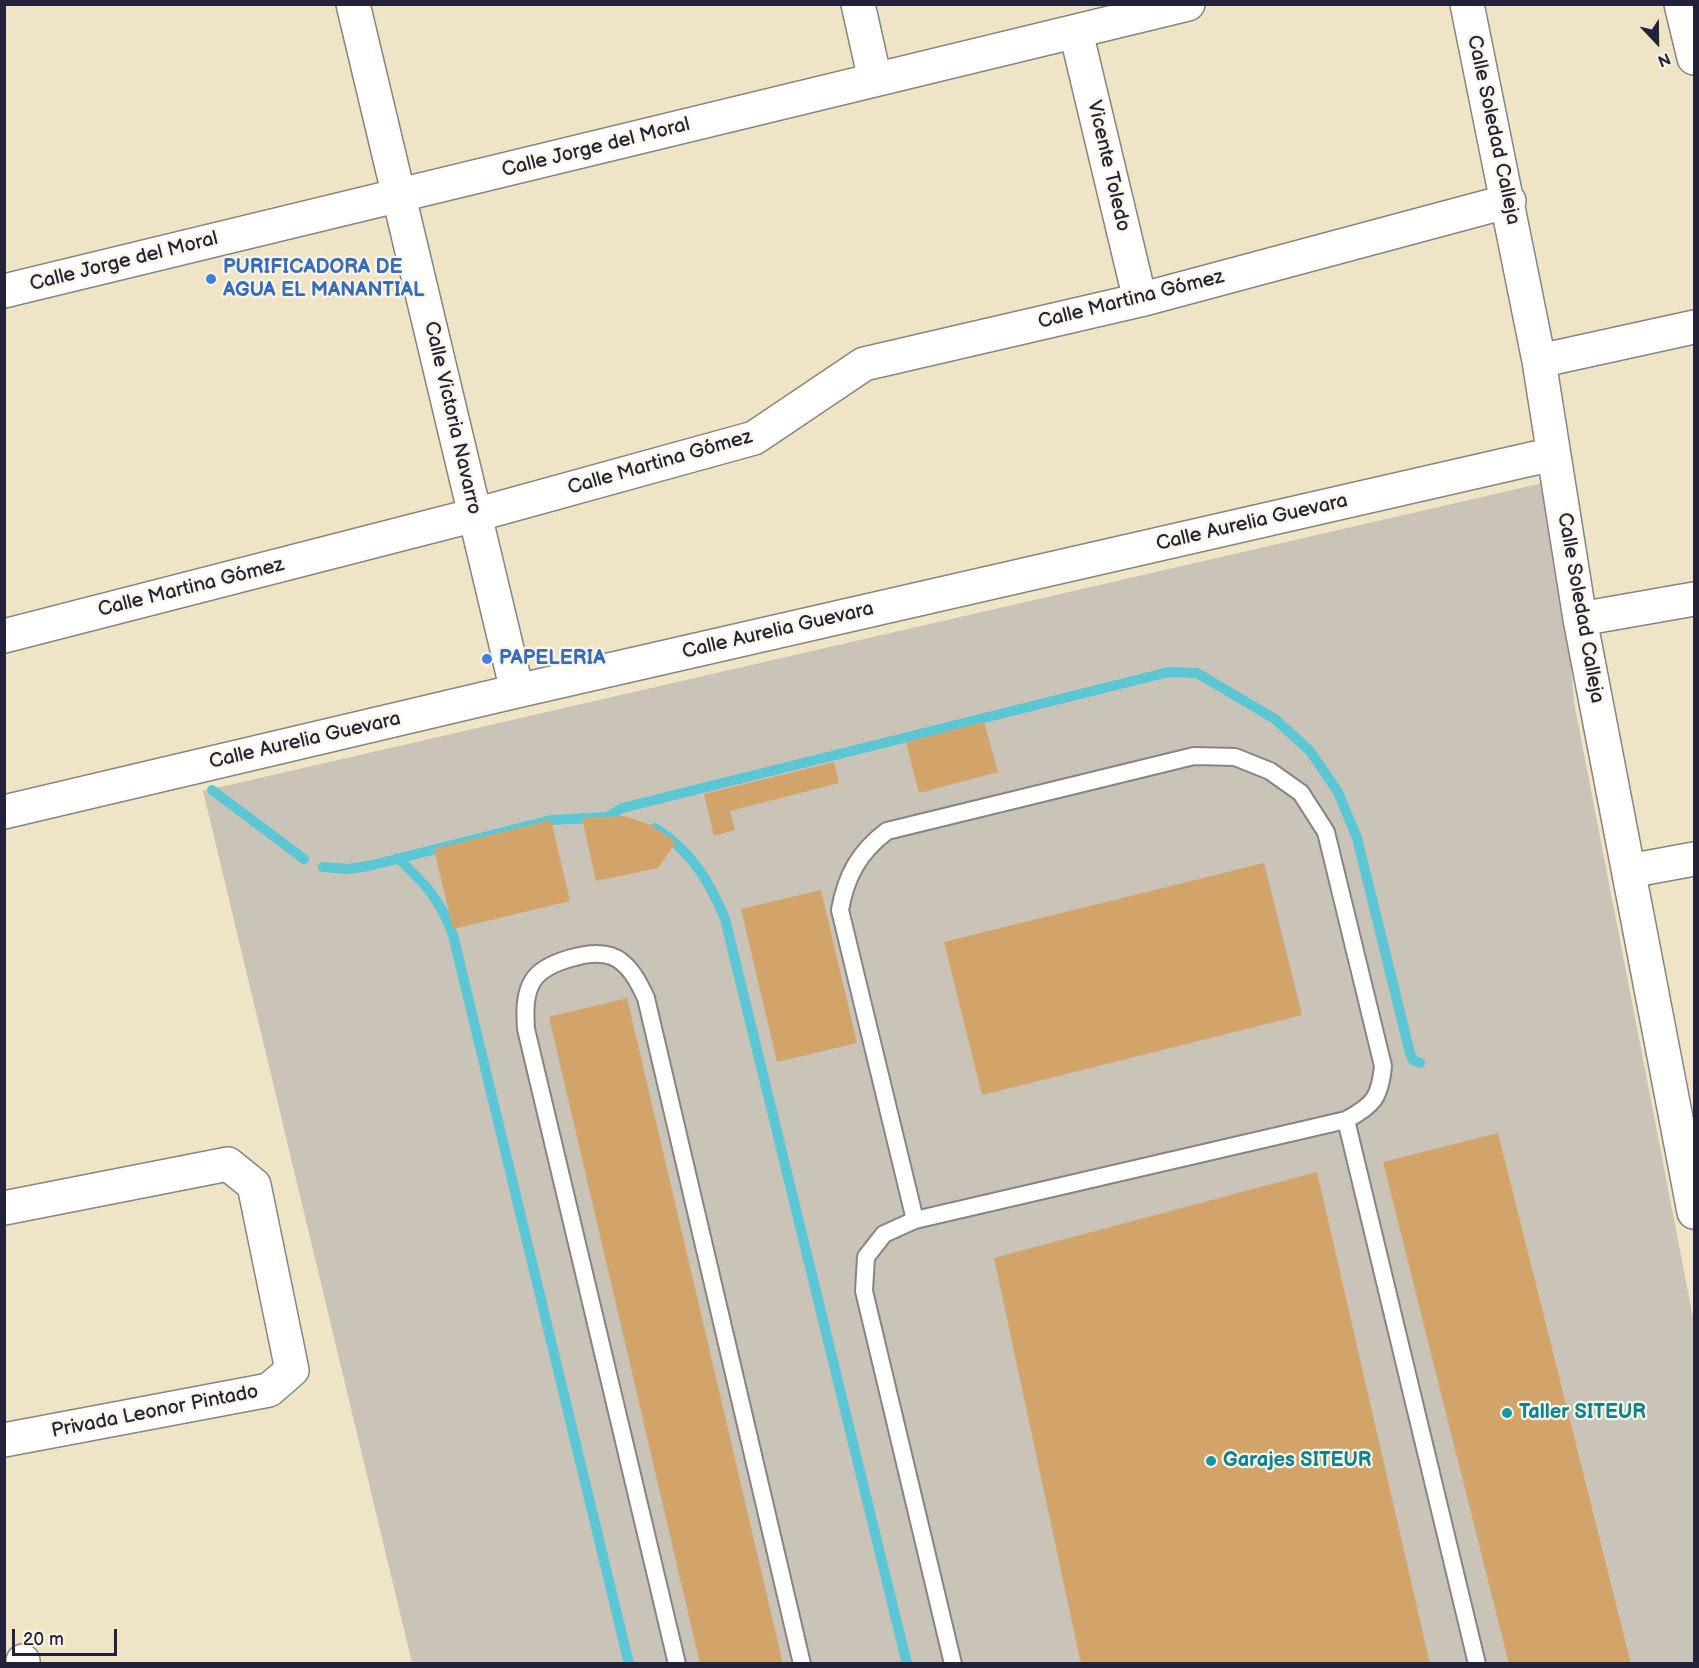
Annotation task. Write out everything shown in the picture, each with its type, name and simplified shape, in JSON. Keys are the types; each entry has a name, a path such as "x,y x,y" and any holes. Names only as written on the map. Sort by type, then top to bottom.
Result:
{"street":[{"name":"Calle Victoria Navarro","path":"353,4 517,691"},
{"path":"858,4 875,80"},
{"name":"Calle Jorge del Moral","path":"4,291 1188,4"},
{"name":"Calle Soledad Calleja","path":"1467,4 1509,201 1539,361 1580,618 1629,871 1686,1130 1695,1212"},
{"path":"1681,4 1695,58"},
{"name":"Vicente Toledo","path":"1076,32 1140,300"},
{"name":"Calle Martina Gómez","path":"4,636 475,515 754,438 864,364 1140,300 1509,201"},
{"path":"1539,361 1695,327"},
{"name":"Calle Aurelia Guevara","path":"4,812 517,691 1553,454"},
{"path":"1580,618 1695,599"},
{"path":"1629,871 1695,859"},
{"name":"Privada Leonor Pintado","path":"4,1208 228,1164 254,1185 292,1370 269,1390 4,1440"}],"lane":[{"path":"915,1220 840,910 845,883 869,844 887,831 1194,756 1235,757 1270,771 1301,793 1326,832 1383,1066 1381,1088 1368,1108 1346,1120 915,1220 884,1234 866,1257 864,1291 953,1664"},
{"path":"677,1664 526,1029 524,1007 534,979 557,962 581,955 612,956 635,975 646,998 802,1664"},
{"path":"1346,1120 1477,1664"}],"shaded area":[{"path":"1556,480 1574,702 1694,1323 1694,1663 412,1663 203,791"}],"building":[{"path":"984,722 998,772 919,793 906,742"},
{"path":"834,762 839,783 730,811 735,830 714,836 704,794"},
{"path":"624,816 651,825 676,842 658,868 596,881 582,818"},
{"path":"551,820 570,901 453,929 434,849"},
{"path":"1264,863 1302,1015 982,1095 944,942"},
{"path":"821,890 857,1043 777,1062 741,909"},
{"path":"627,998 783,1664 700,1664 549,1017"},
{"name":"Taller SITEUR","path":"1498,1133 1631,1664 1509,1664 1383,1162"},
{"name":"Garajes SITEUR","path":"1317,1172 1430,1664 1081,1664 994,1258"}],"waterway":[{"path":"323,867 347,869 369,866 551,820 608,817 622,808 1169,672 1197,673 1275,719 1310,751 1338,792 1357,838 1410,1053 1413,1060 1420,1063"},
{"path":"212,790 304,859"},
{"path":"655,828 679,846 698,868 725,919 907,1664"},
{"path":"398,858 431,893 443,911 453,935 629,1664"}],"place":[{"name":"PURIFICADORA DE AGUA EL MANANTIAL","path":"211,279"},
{"name":"PAPELERIA","path":"487,659"},
{"name":"Taller SITEUR","path":"1507,1413"},
{"name":"Garajes SITEUR","path":"1211,1461"}]}
